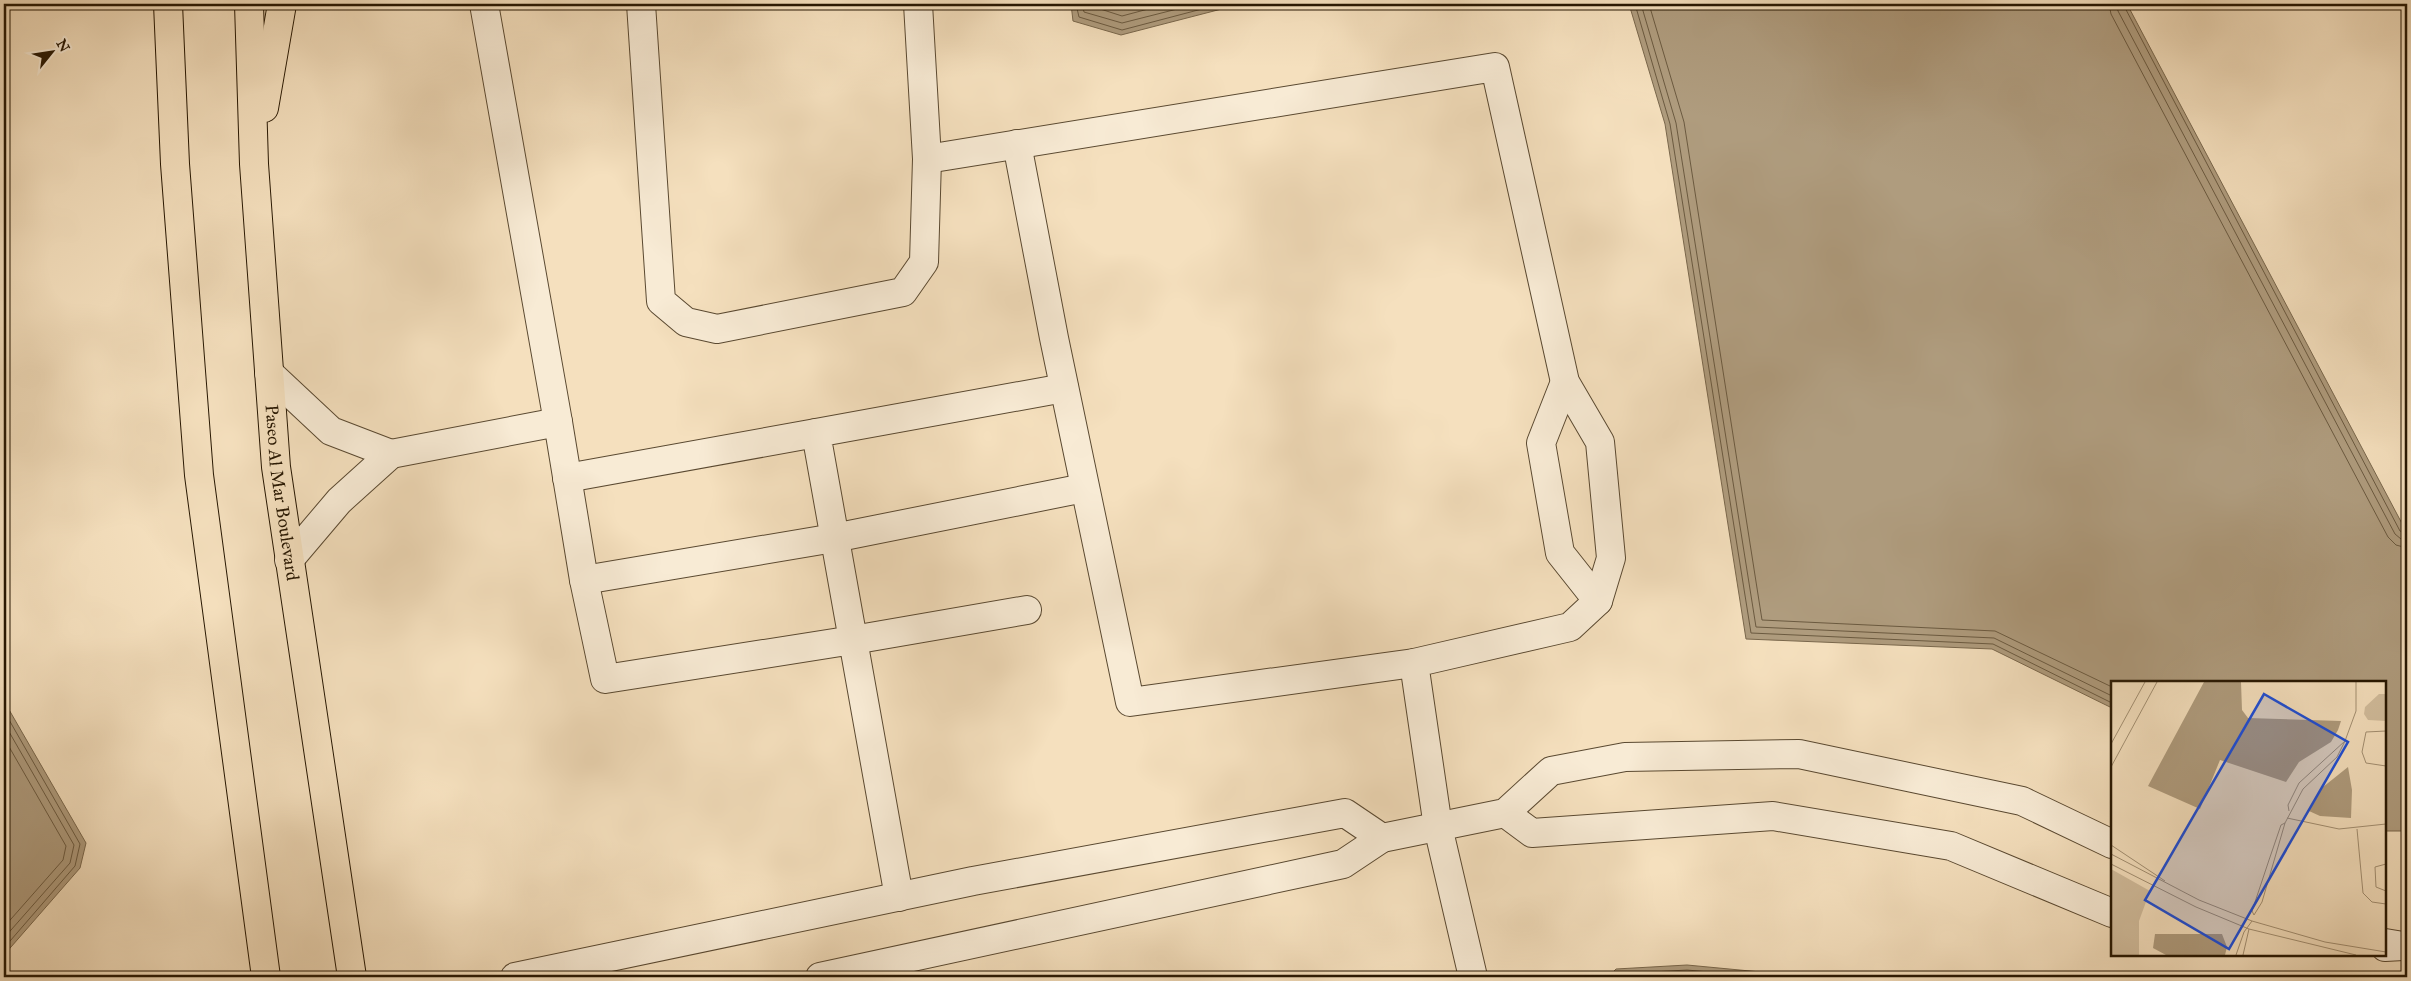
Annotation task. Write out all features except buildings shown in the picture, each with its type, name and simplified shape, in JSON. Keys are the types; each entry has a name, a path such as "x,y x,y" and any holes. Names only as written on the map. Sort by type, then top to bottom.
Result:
{"main road":[{"path":"168,4 175,164 199,476 266,977"},
{"name":"Paseo Al Mar Boulevard","path":"249,4 254,164 276,467 352,977"},
{"path":"254,164 282,4"}],"street":[{"path":"484,4 584,580 604,679 1027,610"},
{"path":"641,4 661,301 686,322 717,329 902,292 924,262 927,159 918,4"},
{"path":"927,159 1017,144 1495,67 1565,382 1600,442 1611,558 1598,600 1570,627 1414,663 1130,702 1084,488 1017,144"},
{"path":"269,373 331,431 391,454 558,422"},
{"path":"1565,382 1541,443 1560,553 1598,600"},
{"path":"567,478 1064,388"},
{"path":"816,434 899,897"},
{"path":"290,560 339,502 391,454"},
{"path":"584,580 834,538 1084,488"},
{"path":"1414,663 1438,827 1473,977"},
{"path":"820,977 910,968 1343,864 1382,838 1505,813 1550,771 1625,757 1799,754 2022,801 2111,844"},
{"path":"515,977 983,879 1345,813 1382,838"},
{"path":"1505,813 1532,833 1773,816 1951,846 2111,913"}],"water":[{"path":"1071,4 1241,4 1121,35 1073,21"},
{"path":"1629,4 2127,4 2407,533 2407,831 2386,831 2386,681 2111,681 2111,708 1992,649 1746,639 1665,124"},
{"path":"4,701 86,843 80,868 4,955"},
{"path":"1687,965 1813,977 1608,977 1616,969"}]}
